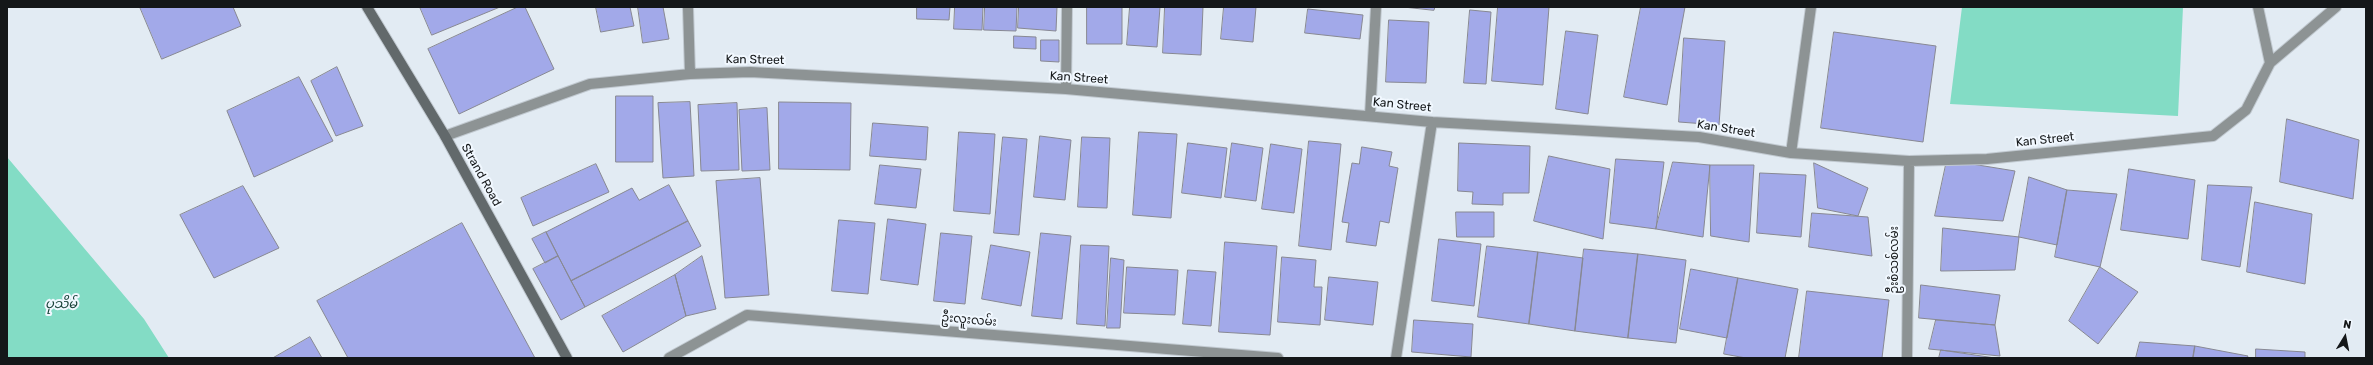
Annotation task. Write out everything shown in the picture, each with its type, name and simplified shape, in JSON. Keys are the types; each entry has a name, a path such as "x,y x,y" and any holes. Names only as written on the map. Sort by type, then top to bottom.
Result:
{"main road":[{"name":"Strand Road","path":"367,7 445,136 567,358"}],"street":[{"path":"688,7 690,74"},
{"path":"1066,89 1067,7"},
{"path":"1370,115 1376,7"},
{"path":"1791,153 1811,7"},
{"path":"2258,7 2270,63 2336,7"},
{"name":"Kan Street","path":"445,136 590,84 690,74 758,72 1066,89 1370,115 1432,122 1699,137 1791,153 1908,161 1987,159 2213,136 2246,110 2270,63"},
{"path":"1396,358 1432,122"},
{"name":"ဦးစံသစ်လမ်း","path":"1907,358 1908,161"},
{"name":"ဦးလူးလမ်း","path":"669,358 747,315 1278,358"}],"water":[{"path":"1962,7 2183,7 2178,116 1950,104"},
{"name":"ပုသိမ်","path":"7,157 144,319 169,358 7,358"}],"building":[{"path":"140,7 233,7 241,26 162,59"},
{"path":"420,7 500,7 432,35"},
{"path":"518,7 525,7 554,69 459,114 428,49"},
{"path":"596,7 630,7 634,26 601,32"},
{"path":"638,7 663,7 669,39 643,43"},
{"path":"917,7 950,7 949,20 917,19"},
{"path":"955,7 983,7 982,30 954,29"},
{"path":"985,7 1017,7 1016,31 984,30"},
{"path":"1019,7 1057,7 1056,31 1018,28"},
{"path":"1087,7 1122,7 1122,44 1087,44"},
{"path":"1130,7 1160,7 1157,47 1127,45"},
{"path":"1165,7 1203,7 1201,55 1163,53"},
{"path":"1224,7 1256,7 1253,42 1221,39"},
{"path":"1404,7 1435,7 1434,10"},
{"path":"1498,7 1549,7 1543,85 1492,81"},
{"path":"1641,7 1685,7 1667,105 1624,97"},
{"path":"1308,9 1363,15 1360,39 1305,33"},
{"path":"1470,10 1491,12 1486,84 1464,83"},
{"path":"1389,20 1429,22 1426,83 1386,82"},
{"path":"1566,31 1598,35 1588,114 1556,109"},
{"path":"1834,32 1936,46 1923,142 1821,128"},
{"path":"1014,36 1036,37 1036,49 1014,48"},
{"path":"1684,38 1725,41 1719,125 1679,122"},
{"path":"1041,40 1059,40 1059,62 1041,61"},
{"path":"337,67 363,126 336,136 311,81"},
{"path":"299,77 333,141 254,177 227,111"},
{"path":"616,96 653,96 653,162 616,162"},
{"path":"690,102 694,176 663,178 658,103"},
{"path":"779,102 851,103 850,170 779,169"},
{"path":"737,103 739,170 701,171 698,105"},
{"path":"767,108 770,170 742,171 739,110"},
{"path":"2287,119 2359,140 2353,199 2280,182"},
{"path":"873,123 928,127 926,160 870,156"},
{"path":"959,132 995,134 990,214 954,211"},
{"path":"1139,132 1177,134 1171,218 1133,215"},
{"path":"1040,136 1071,140 1065,200 1034,197"},
{"path":"1003,137 1027,139 1019,235 994,233"},
{"path":"1082,137 1110,138 1107,208 1078,207"},
{"path":"1309,141 1341,144 1331,250 1299,246"},
{"path":"1188,143 1227,148 1221,198 1182,193"},
{"path":"1232,143 1263,148 1256,201 1225,197"},
{"path":"1459,143 1530,146 1529,193 1503,193 1503,205 1472,204 1473,192 1458,191"},
{"path":"1271,144 1302,149 1294,213 1262,209"},
{"path":"1362,147 1392,152 1389,166 1398,168 1389,223 1380,221 1376,246 1346,242 1349,223 1342,222 1352,163 1359,164"},
{"path":"1549,156 1610,169 1603,239 1534,221"},
{"path":"1616,159 1664,162 1656,229 1610,223"},
{"path":"1947,160 2015,171 2003,221 1935,216"},
{"path":"1673,162 1710,165 1703,237 1656,229"},
{"path":"1814,163 1868,188 1858,216 1818,208"},
{"path":"596,164 609,192 533,226 521,198"},
{"path":"880,165 921,169 916,208 875,204"},
{"path":"1710,165 1754,165 1749,242 1711,236"},
{"path":"2129,169 2195,180 2188,239 2121,230"},
{"path":"1760,173 1806,175 1801,237 1757,233"},
{"path":"2029,177 2067,190 2057,245 2019,237"},
{"path":"760,178 769,295 725,298 716,181"},
{"path":"669,185 688,221 571,281 546,232 632,188 639,200"},
{"path":"2208,185 2252,187 2240,267 2202,260"},
{"path":"243,186 279,248 214,278 180,215"},
{"path":"2067,190 2117,194 2100,267 2055,257"},
{"path":"2255,202 2312,214 2305,284 2247,272"},
{"path":"1456,212 1494,212 1494,237 1457,237"},
{"path":"1812,213 1868,217 1872,256 1809,247"},
{"path":"888,219 926,224 918,285 881,280"},
{"path":"839,220 875,223 868,294 832,291"},
{"path":"688,221 701,246 585,307 571,281"},
{"path":"462,223 535,358 348,358 317,301"},
{"path":"1943,228 2019,237 2015,270 1941,271"},
{"path":"546,232 558,256 545,263 532,239"},
{"path":"941,233 972,236 965,304 934,301"},
{"path":"1041,233 1071,236 1062,319 1032,316"},
{"path":"1439,239 1481,244 1474,306 1432,301"},
{"path":"1225,242 1277,246 1270,335 1219,332"},
{"path":"991,245 1030,252 1021,306 982,299"},
{"path":"1081,245 1109,246 1105,326 1077,324"},
{"path":"1487,246 1538,252 1529,324 1478,317"},
{"path":"1584,249 1638,254 1628,338 1575,331"},
{"path":"1538,252 1583,258 1575,331 1529,324"},
{"path":"1638,254 1686,260 1676,343 1628,338"},
{"path":"558,256 585,307 561,320 533,269"},
{"path":"702,256 716,309 686,316 675,275"},
{"path":"1282,257 1316,260 1314,287 1322,287 1320,325 1278,322"},
{"path":"1111,258 1124,260 1120,328 1107,328"},
{"path":"1127,267 1178,270 1175,315 1124,313"},
{"path":"2100,267 2138,292 2098,344 2069,321"},
{"path":"1691,269 1738,278 1727,338 1680,329"},
{"path":"1188,270 1216,272 1211,326 1183,324"},
{"path":"675,275 686,316 623,352 602,316"},
{"path":"1329,277 1378,282 1373,325 1325,320"},
{"path":"1738,278 1798,289 1785,358 1746,358 1724,354"},
{"path":"1921,285 2000,295 1995,325 1919,318"},
{"path":"1807,291 1889,300 1882,358 1799,358"},
{"path":"1414,320 1473,324 1471,357 1412,352"},
{"path":"1936,320 1995,325 2000,356 1929,349"},
{"path":"310,337 322,358 273,358"},
{"path":"2140,342 2195,346 2193,358 2136,358"},
{"path":"2195,346 2248,356 2247,358 2193,358"},
{"path":"2256,349 2305,352 2305,358 2256,358"},
{"path":"1941,350 1995,358 1939,358"}]}
